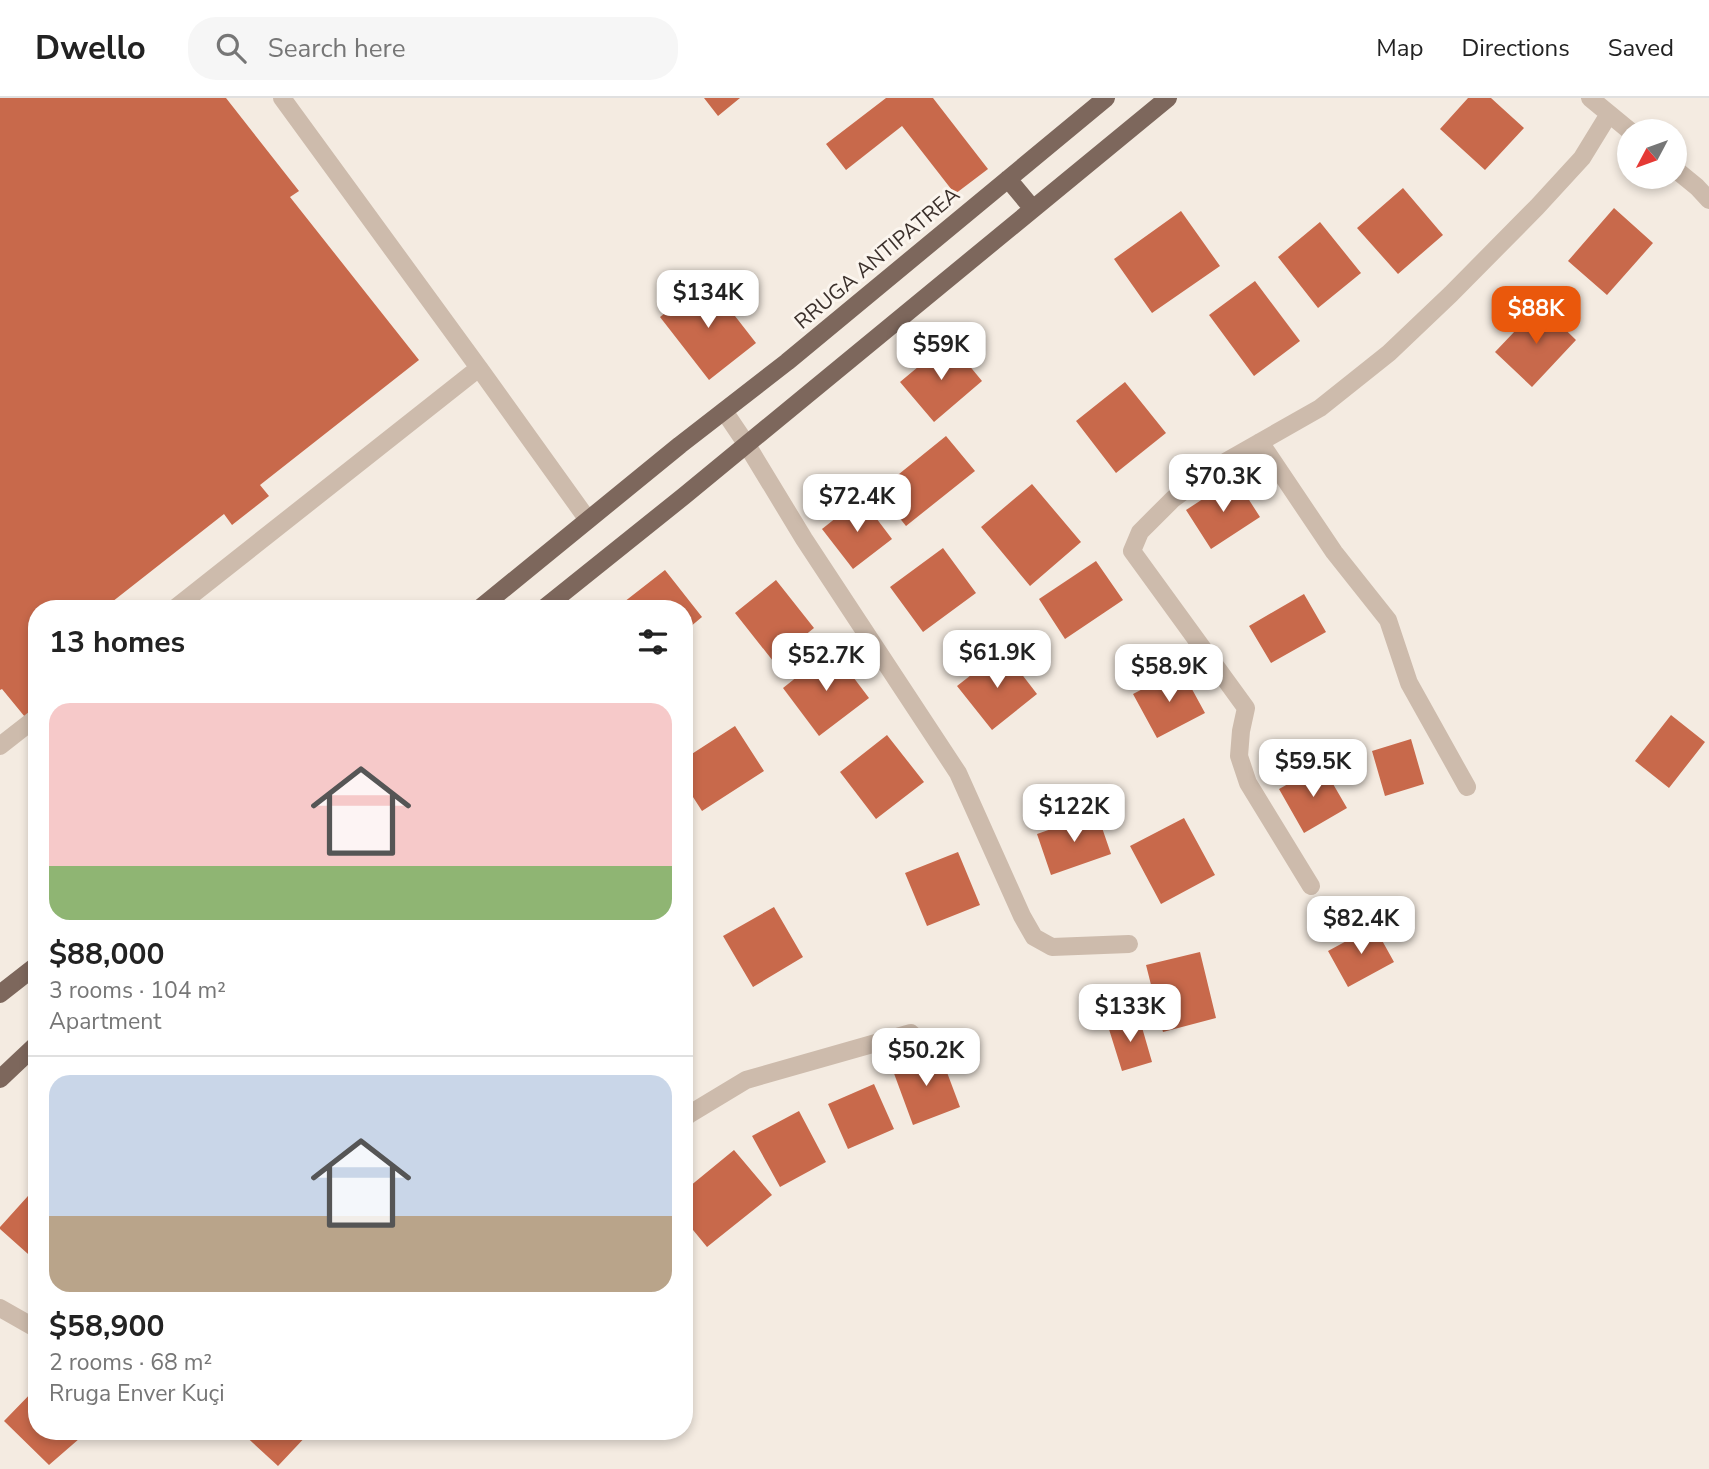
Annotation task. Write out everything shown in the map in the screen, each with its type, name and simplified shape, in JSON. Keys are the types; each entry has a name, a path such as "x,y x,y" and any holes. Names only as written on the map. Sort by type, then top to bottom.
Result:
{"main road":[{"name":"RRUGA ANTIPATREA","path":"490,600 787,362 1106,98"},
{"path":"553,600 1168,98"},
{"path":"1008,179 1033,209"},
{"path":"0,994 28,972"},
{"path":"0,1079 28,1053"}],"street":[{"path":"282,98 588,520"},
{"path":"1590,98 1617,120"},
{"path":"1311,886 1248,783 1239,756 1245,708 1132,551 1140,532 1173,499 1218,467 1320,408 1389,352 1451,294 1546,197 1582,158 1609,114"},
{"path":"1687,179 1709,200"},
{"path":"185,600 480,368"},
{"path":"724,411 804,539 958,772 1022,916 1034,937 1052,947 1129,944"},
{"path":"1260,442 1334,552 1388,620 1409,683 1467,787"},
{"path":"0,746 28,724"},
{"path":"693,1111 746,1080 911,1033"},
{"path":"0,1308 28,1323"}],"building":[{"path":"0,98 226,98 299,191 290,197 419,360 260,485 269,496 232,525 224,514 114,600 28,600 28,715 25,717 2,689 0,690"},
{"path":"704,98 740,98 718,116"},
{"path":"886,98 933,98 988,169 955,194 902,126 846,170 826,144"},
{"path":"1468,98 1491,98 1524,128 1485,170 1440,129"},
{"path":"1403,188 1443,235 1398,274 1357,228"},
{"path":"1614,208 1653,243 1607,295 1568,261"},
{"path":"1181,211 1220,266 1152,313 1114,259"},
{"path":"1320,222 1361,273 1318,308 1278,257"},
{"path":"707,280 756,343 709,380 660,317"},
{"path":"1255,281 1300,341 1254,376 1209,315"},
{"path":"1540,305 1576,340 1532,387 1495,352"},
{"path":"949,341 982,381 934,422 900,382"},
{"path":"1125,382 1166,433 1116,473 1076,421"},
{"path":"946,436 975,471 906,526 878,491"},
{"path":"1235,478 1260,517 1211,549 1186,510"},
{"path":"1032,484 1081,542 1030,586 981,527"},
{"path":"861,498 892,539 853,569 822,529"},
{"path":"943,548 976,593 923,632 890,587"},
{"path":"1096,561 1123,600 1065,639 1039,599"},
{"path":"665,570 689,600 627,600"},
{"path":"776,580 814,628 773,661 735,613"},
{"path":"1304,594 1326,632 1271,663 1249,626"},
{"path":"693,606 702,617 693,624"},
{"path":"832,649 869,698 819,736 783,688"},
{"path":"1003,650 1037,694 992,730 957,686"},
{"path":"1181,669 1205,713 1157,738 1133,694"},
{"path":"1671,715 1705,742 1669,788 1635,761"},
{"path":"735,726 764,771 702,811 693,797 693,753"},
{"path":"887,735 924,782 876,819 840,772"},
{"path":"1411,739 1424,784 1385,796 1372,751"},
{"path":"1322,765 1347,808 1304,833 1279,789"},
{"path":"1097,813 1111,854 1051,875 1037,834"},
{"path":"1184,818 1215,875 1161,904 1130,846"},
{"path":"958,852 980,905 927,926 905,873"},
{"path":"774,907 803,957 753,987 723,936"},
{"path":"1374,926 1394,962 1348,987 1328,951"},
{"path":"1200,952 1216,1018 1163,1032 1146,965"},
{"path":"1139,1017 1152,1062 1122,1071 1108,1026"},
{"path":"939,1051 960,1107 913,1125 892,1068"},
{"path":"874,1084 894,1129 848,1149 828,1104"},
{"path":"799,1111 826,1162 780,1187 752,1136"},
{"path":"734,1150 772,1195 707,1247 693,1230 693,1184"},
{"path":"28,1196 28,1254 0,1227"},
{"path":"28,1396 28,1440 78,1440 49,1465 4,1421"},
{"path":"250,1440 302,1440 278,1466"}]}
